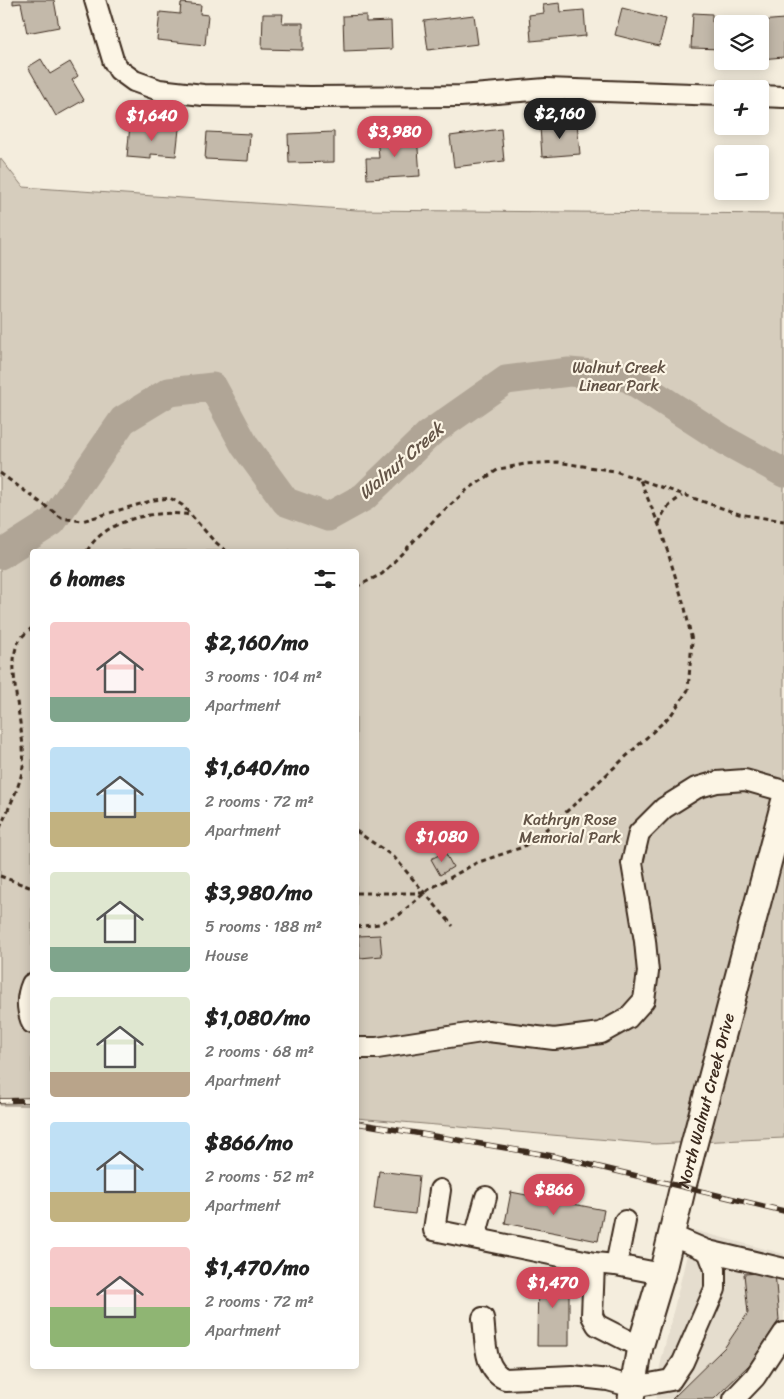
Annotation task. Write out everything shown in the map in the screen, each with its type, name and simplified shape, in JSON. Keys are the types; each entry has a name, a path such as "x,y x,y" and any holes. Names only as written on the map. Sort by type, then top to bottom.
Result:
{"main road":[{"name":"North Walnut Creek Drive","path":"644,1392 640,1347 662,1274 670,1235 784,803"}],"street":[{"path":"95,0 113,60 119,70 134,81 159,90 203,95 460,96 546,88 714,95"},
{"path":"769,96 784,97"},
{"path":"359,1048 377,1048 488,1031 554,1039 601,1033 628,1018 644,1000 648,972 646,940 632,863 639,834 664,808 696,788 717,782 745,780 784,791"},
{"path":"30,991 28,998 30,1017"},
{"path":"440,1190 434,1230 594,1263 616,1265 662,1274"},
{"path":"475,1238 486,1197"},
{"path":"616,1265 625,1221"},
{"path":"670,1235 708,1251 784,1269"},
{"path":"483,1318 489,1365 496,1375 505,1378 572,1376 608,1380 644,1392 671,1380 683,1362 715,1289 715,1269 708,1251"},
{"path":"594,1263 592,1316 597,1324 640,1347"},
{"path":"734,1399 754,1377 784,1333"}],"path":[{"path":"359,586 382,574 461,495 499,469 525,464 557,462 615,471 682,496 739,514 784,521"},
{"path":"0,473 62,518 82,521 154,500 170,498 182,505 213,540 224,549"},
{"path":"359,927 379,924 399,915 425,893 476,863 523,847 545,830 672,715 688,690 692,641 685,608 659,524 640,480"},
{"path":"659,524 662,514 670,504 682,496"},
{"path":"89,549 103,531 148,515 170,511 190,514"},
{"path":"0,828 18,787 23,767 24,750 16,694 14,653 19,640 30,630"},
{"path":"359,833 394,857 453,926"},
{"path":"0,876 30,887"},
{"path":"359,893 425,893"}],"shaded area":[{"path":"693,1230 784,1254 784,1347 770,1378 750,1399 656,1399 660,1366"}],"green space":[{"name":"Kathryn Rose Memorial Park","path":"0,158 23,187 357,210 784,214 784,1138 655,1144 359,1118 359,549 30,549 30,1105 0,1105"}],"building":[{"path":"13,0 54,0 59,27 27,33 21,3 13,4"},
{"path":"181,3 201,5 200,14 208,15 205,45 157,40 160,12 180,14"},
{"path":"560,3 561,12 584,10 586,36 531,41 529,15 544,13 543,5"},
{"path":"622,8 666,19 659,46 615,35"},
{"path":"693,13 712,14 712,22 714,22 714,49 691,48"},
{"path":"263,14 283,14 282,23 303,23 303,50 262,49"},
{"path":"366,15 366,22 391,21 392,49 344,51 343,16"},
{"path":"474,15 478,44 428,50 424,21"},
{"path":"784,19 784,57 769,58 769,20"},
{"path":"41,59 50,74 70,62 78,76 72,80 84,100 56,116 28,67"},
{"path":"577,123 580,154 542,157 540,126"},
{"path":"130,125 179,129 176,156 151,154 151,159 127,157"},
{"path":"501,129 504,161 454,167 450,136"},
{"path":"207,132 250,134 248,161 205,159"},
{"path":"334,132 334,162 289,163 288,134"},
{"path":"417,135 420,176 367,179 366,158 379,158 377,137"},
{"path":"445,852 453,867 440,875 431,859"},
{"path":"380,935 382,956 360,958 359,936"},
{"path":"379,1171 419,1176 415,1214 374,1209"},
{"path":"511,1192 604,1210 598,1241 505,1223"},
{"path":"538,1271 569,1271 569,1346 537,1346"},
{"path":"775,1272 779,1320 750,1364 714,1399 672,1399 725,1347 748,1313 744,1274"}],"waterway":[{"name":"Walnut Creek","path":"0,555 52,522 123,420 169,392 213,387 245,446 286,502 328,517 364,497 429,434 506,380 569,372 627,377 726,441 784,473"}],"railway":[{"path":"0,1101 30,1100"},
{"path":"359,1124 553,1156 784,1211"}],"park label":[{"name":"Walnut Creek Linear Park","path":"619,376"}]}
